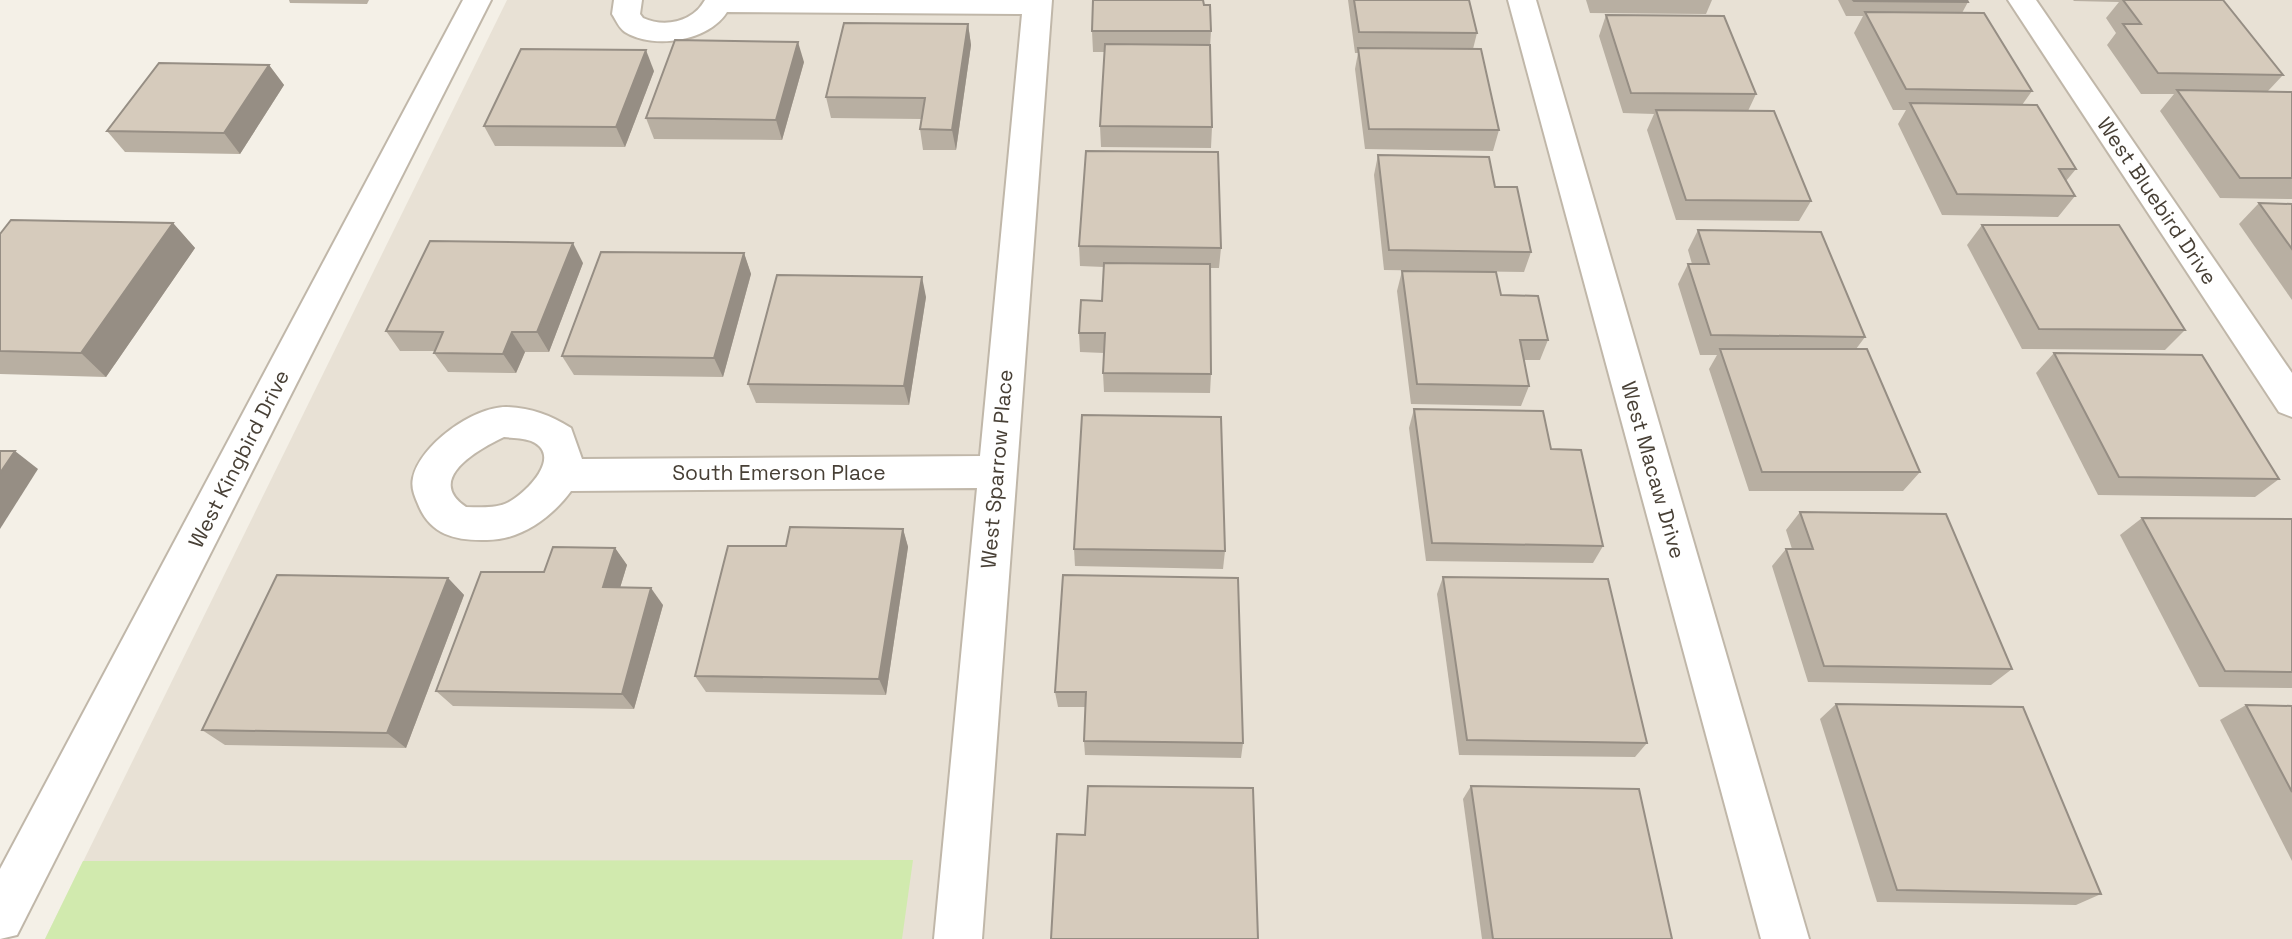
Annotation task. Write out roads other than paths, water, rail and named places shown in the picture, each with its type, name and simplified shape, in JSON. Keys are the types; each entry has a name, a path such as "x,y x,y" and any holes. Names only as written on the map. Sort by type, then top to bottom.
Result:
{"street":[{"name":"West Kingbird Drive","path":"0,918 477,0"},
{"path":"628,0 624,9 627,19 636,27 667,32 701,22 713,13 719,2 1038,3"},
{"name":"West Macaw Drive","path":"1522,0 1785,939"},
{"name":"West Bluebird Drive","path":"2022,0 2292,402"},
{"name":"West Sparrow Place","path":"957,939 1038,3"},
{"name":"South Emerson Place","path":"561,475 996,472"}]}
